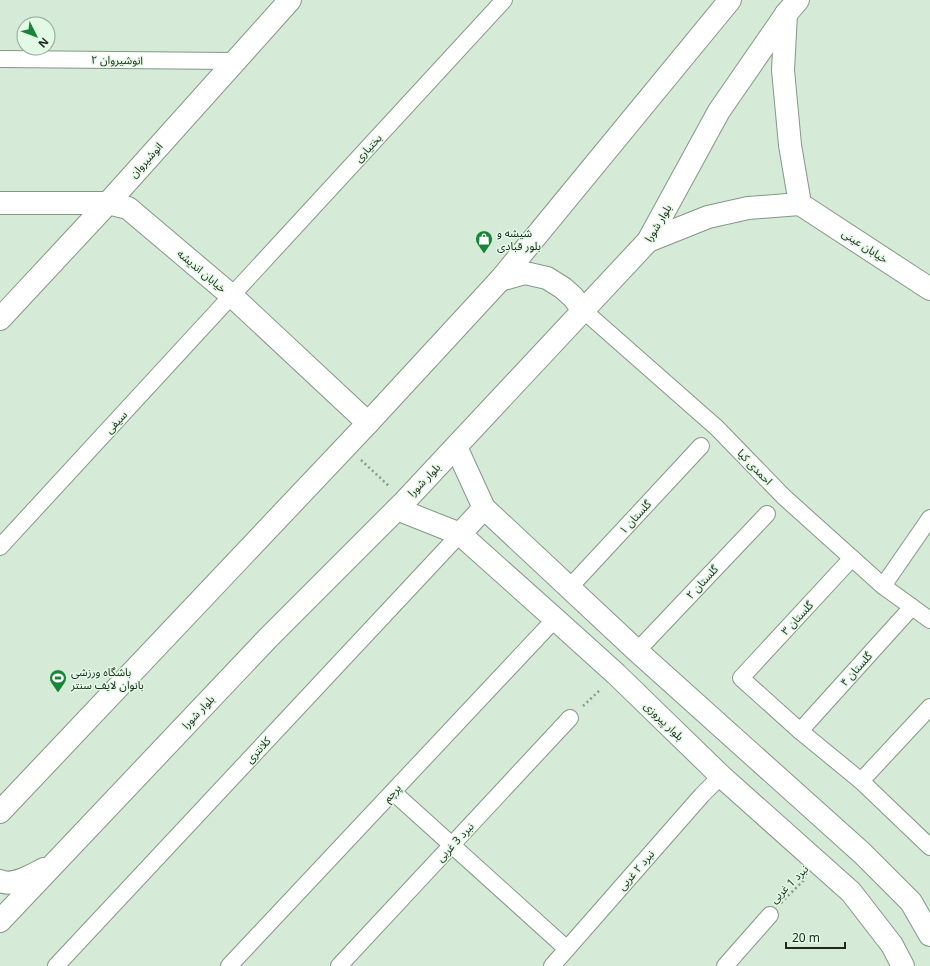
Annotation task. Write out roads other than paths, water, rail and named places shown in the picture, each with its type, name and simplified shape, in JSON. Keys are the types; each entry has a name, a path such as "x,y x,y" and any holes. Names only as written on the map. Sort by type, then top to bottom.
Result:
{"main road":[{"name":"انوشیروان","path":"0,319 108,203 290,0"},
{"path":"2,812 347,446 500,280 730,0"},
{"path":"648,242 708,217 748,208 800,204 790,145 783,70 792,7"},
{"name":"بلوار شورا","path":"0,921 268,638 456,448 648,242 719,112 792,7"},
{"name":"خیابان اندیشه","path":"0,204 108,203 128,208 232,296 368,423"},
{"name":"خیابان عینی","path":"800,204 930,289"},
{"path":"500,280 525,273 547,278 563,288 583,310"},
{"path":"456,448 484,508 637,651 862,853 911,902 930,934"},
{"name":"بلوار پیروزی","path":"401,505 460,534 616,674 721,776 851,892 892,945 903,966"},
{"path":"460,534 484,508"},
{"path":"0,881 4,882 19,880 53,864"}],"street":[{"name":"بختیاری","path":"232,296 504,0"},
{"name":"انوشیروان ۲","path":"0,59 234,61"},
{"name":"سیفی","path":"0,547 232,296"},
{"name":"احمدی کیا","path":"583,310 717,428 784,497 883,586 930,620"},
{"name":"گلستان ۱","path":"569,588 701,446"},
{"name":"گلستان ۲","path":"637,651 767,514"},
{"path":"883,586 930,518"},
{"name":"کلانتری","path":"56,966 460,534"},
{"name":"گلستان ۳","path":"800,731 742,678 852,558"},
{"name":"گلستان ۴","path":"800,731 912,607"},
{"name":"پرچم","path":"229,966 555,619"},
{"path":"861,781 930,707"},
{"name":"نبرد 3 غربی","path":"339,966 570,718"},
{"path":"800,731 861,781 930,847"},
{"name":"نبرد ۲ غربی","path":"552,966 702,795 721,776"},
{"path":"393,792 567,949"},
{"path":"725,966 770,915"}],"place":[{"name":"شیشه و بلور قبادی","path":"484,254"},
{"name":"باشگاه ورزشی بانوان لایف سنتر","path":"58,693"}]}
